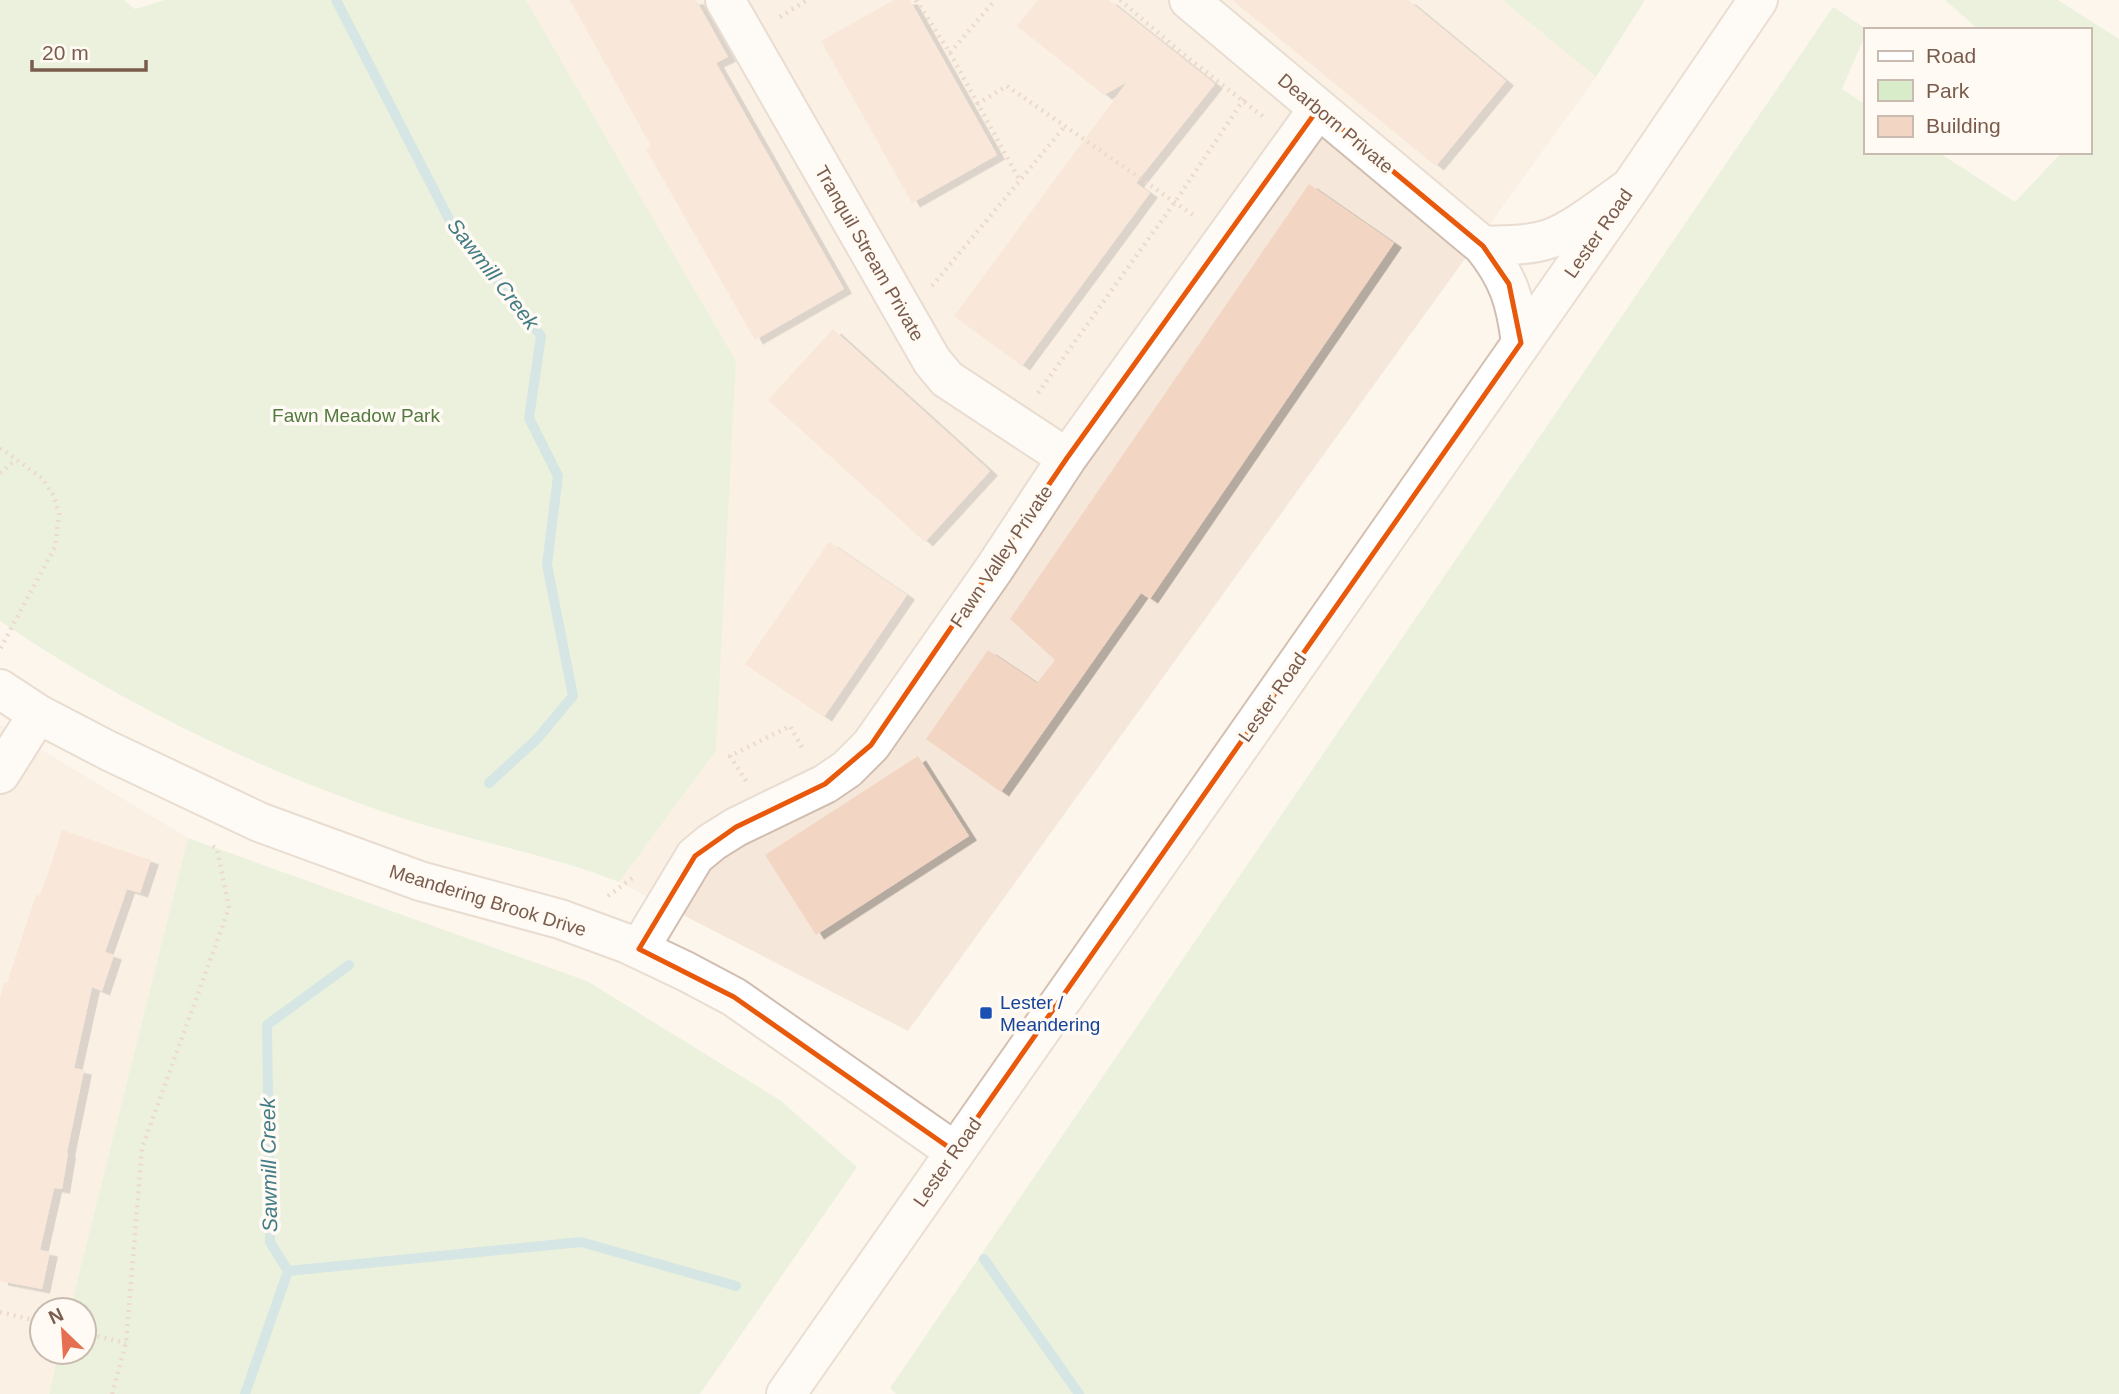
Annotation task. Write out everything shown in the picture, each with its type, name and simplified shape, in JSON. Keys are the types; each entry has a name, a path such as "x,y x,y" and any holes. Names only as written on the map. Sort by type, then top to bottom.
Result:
{"street":[{"name":"Tranquil Stream Private","path":"725,0 932,361 947,379 1067,458"},
{"name":"Dearborn Private","path":"1189,0 1483,246 1509,284 1517,308 1521,343"},
{"name":"Lester Road","path":"786,1394 1630,188 1758,0"},
{"name":"Fawn Valley Private","path":"639,949 695,856 736,827 825,785 872,745 1067,458 1318,108"},
{"path":"1483,246 1549,239 1585,219 1630,188"},
{"name":"Meandering Brook Drive","path":"0,689 37,714 109,751 271,827 420,881 560,919 639,949 734,997 954,1151"},
{"path":"0,774 37,714"}],"path":[{"path":"790,0 794,8"},
{"path":"916,0 950,53 1020,181"},
{"path":"950,53 995,0"},
{"path":"1121,0 1183,54 1294,141"},
{"path":"1023,430 1031,403 1175,202 1268,66"},
{"path":"977,104 1007,86 1225,238"},
{"path":"907,317 1066,125"},
{"path":"0,449 42,478 54,496 59,514 55,547 0,649"},
{"path":"0,473 16,460"},
{"path":"735,789 747,782 730,756 790,726 806,754 814,748"},
{"path":"112,1394 126,1343 142,1148 229,908 217,849 208,842"},
{"path":"608,896 633,879 640,870"},
{"path":"0,1312 28,1319"},
{"path":"98,1336 126,1343"}],"highlighted area":[{"path":"1318,109 1483,246 1509,284 1521,343 954,1151 734,997 639,949 695,856 736,827 825,784 871,745 1067,458"}],"shaded area":[{"path":"526,0 1502,0 1596,77 908,1031 619,882 716,751 736,361"},
{"path":"0,725 188,838 74,1296 28,1296 28,1366 56,1366 49,1394 0,1394"}],"green space":[{"name":"Fawn Meadow Park","path":"0,0 124,0 135,9 165,0 526,0 736,361 716,751 619,882 566,864 405,819 299,780 145,709 47,652 0,621"},
{"path":"1502,0 1645,0 1596,77"},
{"path":"1945,0 2058,0 2119,39 2119,1394 896,1394 890,1388 1833,7 1865,28 1864,38 1842,89 1864,103 1864,154 1941,154 2015,202 2060,154 2091,154 2091,28 1977,28"},
{"path":"188,838 587,981 780,1100 857,1167 700,1394 49,1394 56,1366 98,1366 98,1296 74,1296"}],"building":[{"path":"570,0 696,0 728,57 716,63 844,289 755,340 646,149 651,146"},
{"path":"894,0 910,0 997,155 912,203 821,41"},
{"path":"1038,0 1109,0 1215,84 1136,183 1150,193 1022,366 954,316 1127,82 1104,95 1017,26"},
{"path":"1232,0 1408,0 1506,81 1436,166"},
{"path":"1309,184 1394,243 1150,599 1141,593 1001,792 926,739 988,650 1037,683 1055,660 1010,619"},
{"path":"833,329 990,471 925,542 768,400"},
{"path":"829,542 907,595 824,717 745,664"},
{"path":"918,756 969,836 816,935 765,855"},
{"path":"62,830 151,860 140,893 127,889 105,952 114,955 102,991 92,987 74,1068 84,1070 62,1189 54,1188 40,1250 50,1252 42,1289 0,1281 0,999 36,895 39,896 46,880"}],"waterway":[{"name":"Sawmill Creek","path":"336,0 449,219 541,336 529,418 558,476 547,565 573,696 537,739 489,783"},
{"name":"Sawmill Creek","path":"245,1394 288,1271 270,1242 267,1025 349,965"},
{"path":"288,1271 581,1242 736,1286"},
{"path":"984,1259 1079,1394"}],"place":[{"name":"Lester / Meandering","path":"986,1013"}]}
